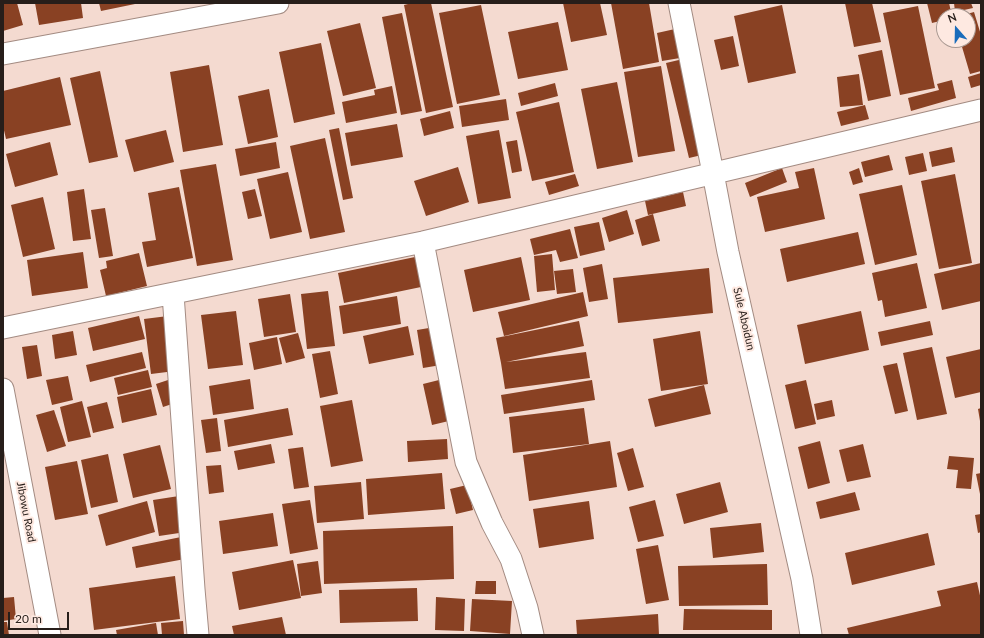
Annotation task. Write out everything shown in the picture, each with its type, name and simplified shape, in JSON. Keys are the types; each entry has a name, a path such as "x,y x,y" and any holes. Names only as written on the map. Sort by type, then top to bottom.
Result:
{"street":[{"path":"3,54 278,3"},
{"name":"Sule Aboidun","path":"679,3 714,173 728,252 802,579 811,635"},
{"path":"3,328 424,242 981,110"},
{"path":"424,242 466,462 492,523 511,559 527,608 533,635"},
{"path":"173,294 198,635"},
{"name":"Jibowu Road","path":"3,388 50,635"}],"building":[{"path":"3,3 17,3 23,25 3,31"},
{"path":"35,3 81,3 83,18 39,25"},
{"path":"99,3 135,3 135,4 101,11"},
{"path":"412,3 431,3 453,107 426,113 404,5"},
{"path":"563,3 600,3 607,35 571,42"},
{"path":"611,3 649,3 659,62 623,69"},
{"path":"845,3 872,3 881,42 854,47"},
{"path":"927,3 949,3 950,8 936,8 936,22 932,23"},
{"path":"954,3 971,3 973,8 955,8"},
{"path":"481,5 500,95 457,104 439,13"},
{"path":"782,5 796,73 748,83 734,16"},
{"path":"918,6 935,88 900,95 883,13"},
{"path":"402,13 422,111 401,115 382,17"},
{"path":"976,19 981,35 981,71 970,74 962,48 976,48"},
{"path":"558,22 568,70 518,79 508,32"},
{"path":"360,23 376,88 343,96 327,31"},
{"path":"675,29 680,58 662,61 657,33"},
{"path":"733,36 739,66 721,70 714,40"},
{"path":"321,43 335,114 294,123 279,52"},
{"path":"882,50 891,96 868,101 858,55"},
{"path":"683,59 706,154 689,158 666,63"},
{"path":"209,65 223,145 183,152 170,72"},
{"path":"661,66 675,151 638,157 624,72"},
{"path":"100,71 118,157 89,163 70,78"},
{"path":"981,73 981,85 971,88 968,77"},
{"path":"859,74 863,105 840,107 837,77"},
{"path":"60,77 71,125 6,139 3,126 3,91"},
{"path":"952,80 956,98 911,111 908,98 939,90 937,84"},
{"path":"617,82 633,162 597,169 581,89"},
{"path":"555,83 558,96 521,106 518,93"},
{"path":"392,86 397,113 346,123 342,102 375,95 374,90"},
{"path":"269,89 278,137 248,144 238,96"},
{"path":"506,99 509,120 462,127 459,106"},
{"path":"559,102 574,172 532,181 516,112"},
{"path":"865,105 869,119 841,126 837,112"},
{"path":"450,111 454,128 424,136 420,119"},
{"path":"397,124 403,157 351,166 345,133"},
{"path":"339,128 353,198 343,200 329,130"},
{"path":"166,130 174,162 134,172 125,140"},
{"path":"499,130 511,198 478,204 466,136"},
{"path":"325,138 345,232 310,239 290,146"},
{"path":"517,140 522,171 512,173 506,142"},
{"path":"50,142 58,175 15,187 6,154"},
{"path":"276,142 280,168 240,176 235,149"},
{"path":"952,147 955,162 932,167 929,152"},
{"path":"923,153 927,171 909,175 905,157"},
{"path":"889,155 893,170 865,177 861,162"},
{"path":"216,164 233,260 197,266 180,170"},
{"path":"458,167 469,202 426,216 414,181"},
{"path":"782,168 787,182 750,197 745,183"},
{"path":"814,168 825,219 765,232 757,197 799,188 795,172"},
{"path":"859,168 863,182 853,185 849,172"},
{"path":"288,172 302,232 270,239 257,179"},
{"path":"575,174 579,186 549,195 545,182"},
{"path":"955,174 972,263 939,269 921,181"},
{"path":"902,185 917,255 875,265 859,194"},
{"path":"179,187 193,258 147,267 142,242 156,240 148,193"},
{"path":"84,189 91,239 73,241 67,192"},
{"path":"255,189 262,216 248,219 242,192"},
{"path":"683,192 686,206 648,215 645,201"},
{"path":"43,197 55,249 23,257 11,205"},
{"path":"105,208 113,256 99,258 91,210"},
{"path":"627,210 634,234 609,242 602,218"},
{"path":"653,214 660,241 642,246 635,220"},
{"path":"599,222 605,250 580,256 574,227"},
{"path":"570,229 578,258 560,262 556,250 534,255 530,239"},
{"path":"858,232 865,264 787,282 780,249"},
{"path":"83,252 88,288 32,296 27,260"},
{"path":"139,253 147,286 106,296 100,270 107,268 106,261"},
{"path":"552,254 555,290 537,292 534,256"},
{"path":"415,257 421,287 344,303 338,273"},
{"path":"521,257 530,300 473,312 464,270"},
{"path":"917,263 927,308 885,317 882,300 878,301 872,273"},
{"path":"981,263 981,301 942,310 934,274"},
{"path":"602,264 608,299 589,302 583,268"},
{"path":"709,268 713,313 618,323 613,278"},
{"path":"573,269 576,292 557,294 554,271"},
{"path":"328,291 335,346 307,349 301,294"},
{"path":"583,292 588,316 504,336 498,312"},
{"path":"290,294 296,332 264,337 258,299"},
{"path":"397,296 401,324 343,334 339,306"},
{"path":"236,311 243,365 208,369 201,315"},
{"path":"861,311 869,350 805,364 797,325"},
{"path":"139,316 145,339 93,351 88,328"},
{"path":"168,316 175,371 151,374 144,319"},
{"path":"579,321 584,346 506,362 586,352 590,378 505,389 496,338"},
{"path":"930,321 933,335 881,346 878,332"},
{"path":"408,326 414,355 369,364 363,336"},
{"path":"435,327 441,365 423,368 417,330"},
{"path":"73,331 77,355 55,359 52,335"},
{"path":"700,331 708,384 661,391 653,339"},
{"path":"298,333 305,358 286,363 279,338"},
{"path":"277,337 282,364 254,370 249,343"},
{"path":"37,345 42,376 27,379 22,347"},
{"path":"932,347 947,414 917,420 903,353"},
{"path":"981,349 981,392 955,398 946,357"},
{"path":"330,351 338,394 320,398 312,354"},
{"path":"142,352 146,368 90,382 86,365"},
{"path":"897,363 908,411 895,414 883,366"},
{"path":"148,370 152,387 118,395 114,378"},
{"path":"68,376 73,400 52,405 46,380"},
{"path":"171,379 178,402 163,407 156,384"},
{"path":"250,379 254,409 213,415 209,386"},
{"path":"443,379 453,420 432,425 423,384"},
{"path":"592,380 595,400 504,414 501,395"},
{"path":"806,380 816,424 795,429 785,385"},
{"path":"704,385 711,414 655,427 648,399"},
{"path":"151,389 157,415 122,423 117,397"},
{"path":"352,400 363,461 331,467 320,406"},
{"path":"832,400 835,416 817,420 814,404"},
{"path":"82,401 91,437 68,442 60,407"},
{"path":"107,402 114,428 93,433 87,407"},
{"path":"288,408 293,435 228,447 224,420"},
{"path":"584,408 589,444 513,453 509,417"},
{"path":"981,408 981,421 980,421 978,409"},
{"path":"54,410 66,446 47,452 36,415"},
{"path":"217,418 221,451 206,453 201,420"},
{"path":"447,439 448,459 408,462 407,441"},
{"path":"610,441 617,487 529,501 523,455"},
{"path":"820,441 830,483 808,489 798,447"},
{"path":"271,444 275,463 238,470 234,451"},
{"path":"863,444 871,477 847,482 839,450"},
{"path":"160,445 171,489 133,498 123,454"},
{"path":"303,447 309,487 294,489 288,449"},
{"path":"633,448 644,487 628,491 617,453"},
{"path":"108,454 118,502 91,508 81,460"},
{"path":"949,456 974,458 971,489 956,488 958,470 947,469"},
{"path":"77,461 88,514 55,520 45,467"},
{"path":"221,465 224,492 209,494 206,466"},
{"path":"442,473 445,509 368,515 366,479"},
{"path":"981,473 981,494 980,494 976,474"},
{"path":"361,482 364,519 317,523 314,486"},
{"path":"720,482 728,512 684,524 676,494"},
{"path":"467,485 473,510 456,514 450,489"},
{"path":"855,492 860,510 820,519 816,502"},
{"path":"179,496 186,532 159,536 153,500"},
{"path":"310,500 318,549 290,554 282,504"},
{"path":"655,500 664,536 638,542 629,507"},
{"path":"147,501 155,532 106,546 98,515"},
{"path":"589,501 594,539 539,548 533,509"},
{"path":"273,513 278,546 223,554 219,521"},
{"path":"981,514 981,532 978,533 975,515"},
{"path":"761,523 764,552 713,558 710,528"},
{"path":"453,526 454,579 324,584 323,531"},
{"path":"928,533 935,565 852,585 845,553"},
{"path":"181,537 185,559 136,568 132,547"},
{"path":"658,545 669,600 646,604 636,549"},
{"path":"293,560 301,598 239,610 232,572"},
{"path":"318,561 322,593 301,596 297,564"},
{"path":"767,564 768,605 679,606 678,566"},
{"path":"175,576 180,619 94,630 89,588"},
{"path":"476,581 496,581 496,594 475,594"},
{"path":"977,582 981,600 981,635 849,635 847,628 941,606 937,591"},
{"path":"417,588 418,621 340,623 339,590"},
{"path":"14,597 16,619 3,621 3,598"},
{"path":"436,597 465,599 464,631 435,630"},
{"path":"472,599 512,601 510,634 470,631"},
{"path":"684,609 772,610 772,630 683,630"},
{"path":"658,614 659,635 577,635 576,620"},
{"path":"282,617 286,635 234,635 232,626"},
{"path":"183,621 184,635 162,635 161,623"},
{"path":"3,622 7,622 9,635 3,635"},
{"path":"156,623 158,635 117,635 116,630"}]}
